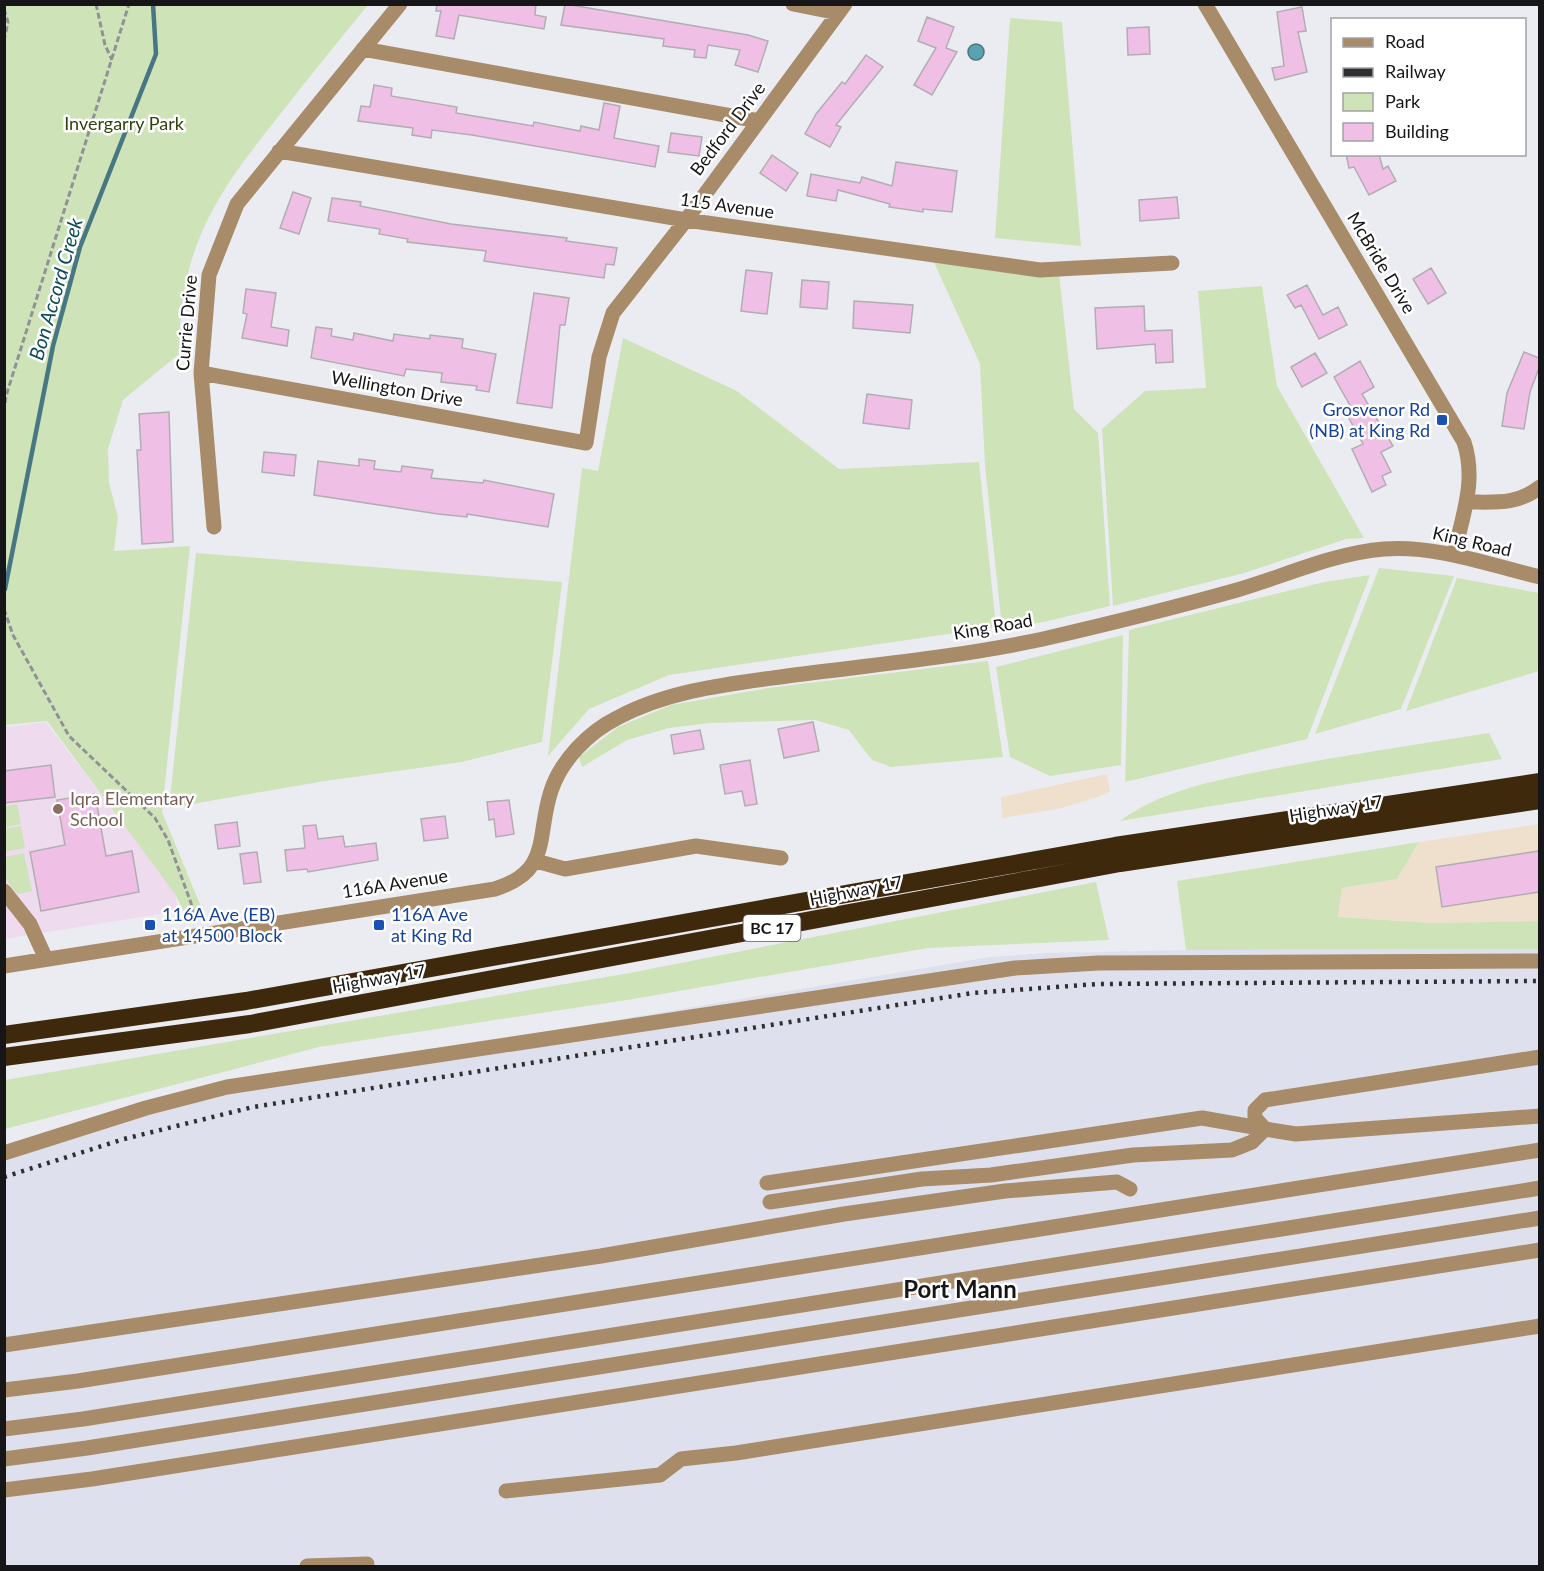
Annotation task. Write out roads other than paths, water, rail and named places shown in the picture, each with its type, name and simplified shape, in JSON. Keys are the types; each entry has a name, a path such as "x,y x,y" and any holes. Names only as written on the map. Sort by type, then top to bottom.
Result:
{"highway":[{"name":"Highway 17","path":"4,1035 246,1001 1115,846 1539,782"},
{"name":"Highway 17","path":"4,1057 250,1024 1120,863 1539,800"}],"street":[{"name":"Currie Drive","path":"214,527 201,373 209,275 237,204 400,4"},
{"path":"793,4 842,9"},
{"name":"McBride Drive","path":"1206,5 1456,425 1468,457 1468,502 1454,555"},
{"name":"Bedford Drive","path":"586,443 600,357 613,313 686,220 842,9"},
{"path":"363,49 759,121"},
{"name":"115 Avenue","path":"279,151 686,220 1041,270 1172,263"},
{"name":"Wellington Drive","path":"201,373 586,443"},
{"path":"1468,502 1505,503 1529,496 1539,487"},
{"name":"King Road","path":"536,861 551,791 561,769 580,746 598,730 613,720 648,704 732,684 1041,639 1238,590 1369,551 1413,549 1454,555 1539,578"},
{"path":"536,861 565,869 696,846 781,858"},
{"name":"116A Avenue","path":"4,966 495,889 512,884 536,861"},
{"path":"4,891 30,924 46,959"},
{"path":"4,1153 146,1108 227,1088 971,973 1098,963 1539,961"},
{"path":"1265,1129 1255,1118 1255,1110 1265,1100 1539,1057"},
{"path":"767,1183 1202,1118 1296,1134 1539,1116"},
{"path":"770,1202 922,1179 991,1175 1133,1155 1232,1150 1252,1142 1265,1129"},
{"path":"4,1390 78,1381 1539,1150"},
{"path":"1088,1182 1089,1161"},
{"path":"4,1345 634,1251 844,1214 1005,1191 1088,1182 1117,1182 1130,1189"},
{"path":"4,1429 83,1419 1539,1188"},
{"path":"4,1459 1539,1218"},
{"path":"4,1490 92,1479 1539,1250"},
{"path":"506,1491 660,1475 681,1459 736,1453 1539,1326"},
{"path":"307,1566 367,1564"}],"water":[{"path":"973,44 979,44 984,52 982,58 973,60 968,55 968,49"}],"waterway":[{"name":"Bon Accord Creek","path":"5,589 53,346 80,247 156,54 153,4"}],"railway":[{"path":"4,1177 124,1139 253,1107 973,993 1098,984 1540,981"}],"place":[{"name":"Grosvenor Rd (NB) at King Rd","path":"1442,420"},
{"name":"Iqra Elementary School","path":"58,809"},
{"name":"116A Ave (EB) at 14500 Block","path":"150,925"},
{"name":"116A Ave at King Rd","path":"379,925"}],"district":[{"name":"Port Mann","path":"960,1290"}],"park label":[{"name":"Invergarry Park","path":"124,124"}]}
